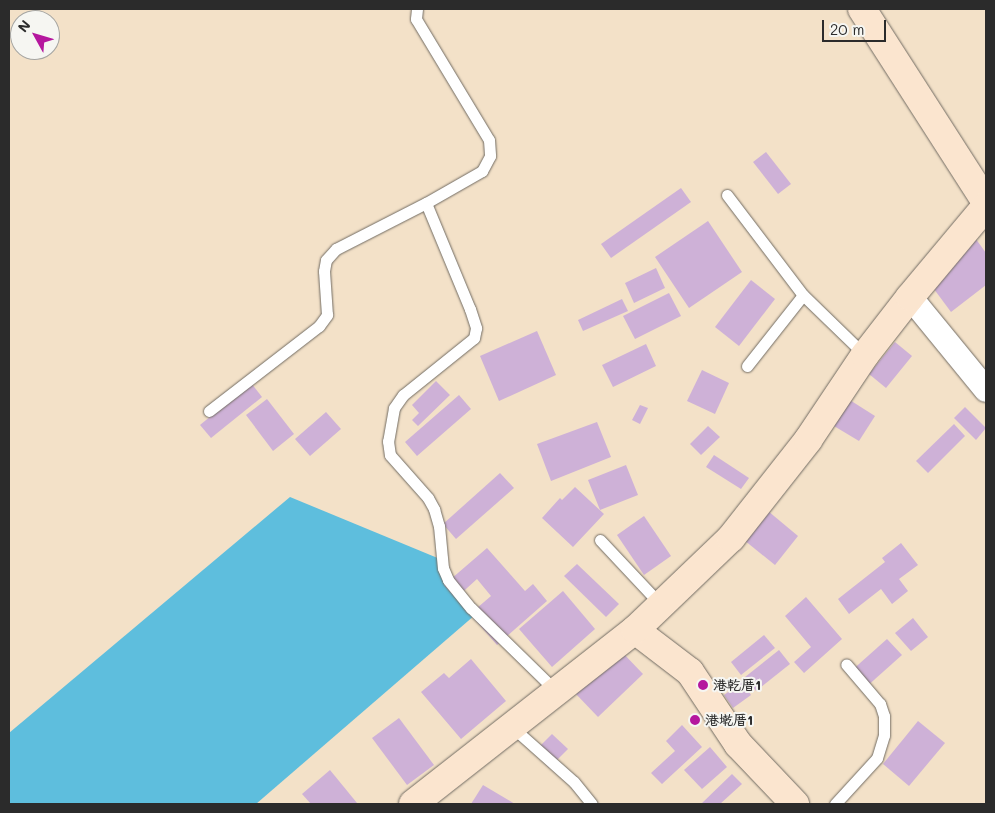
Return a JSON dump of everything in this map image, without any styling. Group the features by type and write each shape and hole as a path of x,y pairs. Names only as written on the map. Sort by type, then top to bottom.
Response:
{"street":[{"path":"862,9 986,202"},
{"path":"413,804 556,690 635,630 732,538 808,440 865,355 910,297 986,206"},
{"path":"910,297 986,390"},
{"path":"635,630 690,672 738,744 795,804"}],"lane":[{"path":"209,411 320,326 327,315 324,271 326,260 336,249 426,204 482,171 490,156 489,140 416,19 417,9"},
{"path":"727,195 803,295 865,355"},
{"path":"426,204 470,308 476,328 474,338 403,395 390,425 388,441 390,455 428,498 434,510 439,526 443,568 448,580 471,608 556,690"},
{"path":"747,366 803,295"},
{"path":"600,540 661,605"},
{"path":"835,804 877,758 884,734 884,716 880,704 846,664"},
{"path":"511,726 574,782 592,804"}],"water":[{"path":"290,497 440,559 475,615 256,804 9,804 9,733"}],"building":[{"path":"766,152 791,184 778,194 753,162"},
{"path":"681,188 691,202 611,258 601,244"},
{"path":"708,221 742,272 689,308 655,257"},
{"path":"973,235 986,253 986,285 951,312 928,281"},
{"path":"656,268 665,288 634,303 625,283"},
{"path":"751,280 775,299 739,346 715,327"},
{"path":"669,293 681,316 635,339 623,316"},
{"path":"622,299 628,311 583,331 578,320"},
{"path":"537,331 556,375 499,401 480,356"},
{"path":"895,342 912,356 886,388 869,374"},
{"path":"646,344 656,366 613,387 602,365"},
{"path":"702,370 729,383 715,414 687,401"},
{"path":"436,381 450,395 418,426 412,420 419,413 412,405"},
{"path":"251,383 262,397 211,438 200,425"},
{"path":"459,395 471,409 417,456 405,442"},
{"path":"845,397 875,416 859,441 829,423"},
{"path":"267,399 294,434 273,451 246,415"},
{"path":"640,405 648,408 640,424 632,420"},
{"path":"965,407 986,428 976,440 954,418"},
{"path":"326,412 341,429 310,456 295,439"},
{"path":"597,422 611,457 551,481 537,444"},
{"path":"954,424 965,436 928,473 916,461"},
{"path":"708,426 720,437 701,455 690,444"},
{"path":"714,455 749,478 741,489 706,467"},
{"path":"626,465 638,495 600,510 588,480"},
{"path":"500,473 514,488 456,539 443,524"},
{"path":"575,487 604,514 573,547 542,518 560,498 562,500"},
{"path":"768,511 798,536 775,565 744,540"},
{"path":"644,516 671,556 644,575 617,535"},
{"path":"901,543 918,565 899,579 908,591 892,604 881,589 849,614 838,599 885,562 882,558"},
{"path":"487,548 525,591 533,584 547,601 497,645 470,614 491,596 477,579 456,598 444,585"},
{"path":"577,564 619,604 606,617 564,576"},
{"path":"563,591 595,629 552,667 519,629"},
{"path":"806,597 842,639 804,673 794,662 811,647 785,616"},
{"path":"913,618 928,637 911,651 895,633"},
{"path":"764,635 775,648 741,675 731,662"},
{"path":"887,639 902,655 865,688 850,672"},
{"path":"620,650 643,674 598,717 575,693"},
{"path":"779,650 790,664 756,691 745,677"},
{"path":"471,659 506,701 461,739 421,692 444,673 449,678"},
{"path":"742,682 751,695 733,708 724,695"},
{"path":"399,718 434,765 407,785 372,738"},
{"path":"918,721 945,743 909,786 883,764"},
{"path":"682,725 702,747 662,784 651,773 675,751 666,741"},
{"path":"552,734 568,749 549,768 534,752"},
{"path":"710,747 727,767 702,789 684,770"},
{"path":"330,770 356,804 311,804 302,794"},
{"path":"732,774 742,784 720,804 701,804"},
{"path":"483,785 515,804 471,804"}],"place":[{"name":"港乾厝1","path":"703,685"},
{"name":"港墘厝1","path":"695,720"}]}
